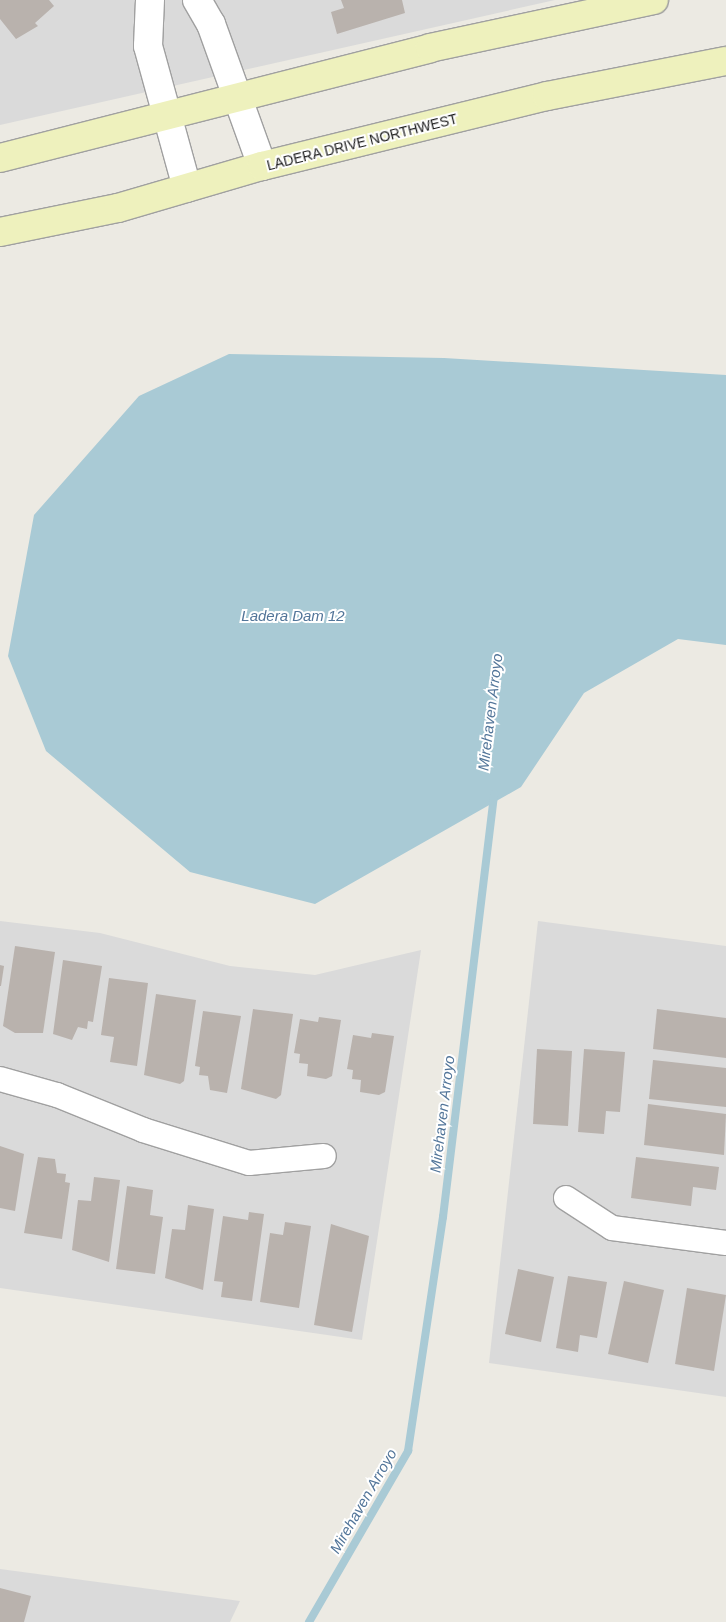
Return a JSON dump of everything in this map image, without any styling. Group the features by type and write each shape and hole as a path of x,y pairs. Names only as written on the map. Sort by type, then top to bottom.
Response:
{"main road":[{"path":"0,158 168,118 430,48 654,0"},
{"name":"LADERA DRIVE NORTHWEST","path":"0,232 187,188 262,166 547,96 726,61"}],"street":[{"path":"150,0 148,46 187,188"},
{"path":"197,0 238,99 262,166"},
{"path":"0,1079 57,1095 143,1130 249,1163 324,1156"},
{"path":"566,1198 612,1228 726,1243"}],"shaded area":[{"path":"0,0 555,0 0,125"},
{"path":"0,921 100,933 230,966 315,975 421,950 362,1340 0,1288"},
{"path":"538,921 726,946 726,1397 489,1363"},
{"path":"0,1569 240,1601 230,1622 0,1622"}],"water":[{"name":"Ladera Dam 12","path":"229,354 444,358 726,375 726,645 678,639 584,693 521,787 315,904 190,872 46,751 8,656 34,515 139,396"}],"building":[{"path":"0,0 49,0 54,6 35,23 38,26 16,39 0,19"},
{"path":"341,0 402,0 405,13 337,34 331,12 344,8"},
{"path":"15,946 55,952 43,1033 15,1033 3,1026"},
{"path":"63,960 102,966 93,1022 88,1021 87,1029 78,1027 72,1040 53,1034"},
{"path":"0,965 4,966 1,986 0,986"},
{"path":"109,978 148,983 137,1066 110,1062 114,1037 101,1035"},
{"path":"156,994 196,1000 184,1081 180,1084 144,1075"},
{"path":"253,1009 293,1014 281,1095 276,1099 241,1089"},
{"path":"657,1009 726,1018 726,1058 653,1049"},
{"path":"203,1011 241,1016 227,1093 210,1090 208,1076 199,1075 200,1067 195,1066"},
{"path":"319,1017 341,1020 332,1076 326,1079 307,1076 308,1064 299,1063 300,1054 294,1053 300,1019 318,1022"},
{"path":"372,1033 394,1036 385,1092 379,1095 360,1092 361,1080 352,1079 353,1070 347,1069 353,1035 371,1038"},
{"path":"537,1049 572,1051 568,1126 533,1124"},
{"path":"584,1049 625,1052 620,1112 606,1111 604,1134 578,1132"},
{"path":"653,1060 726,1068 726,1107 649,1099"},
{"path":"648,1104 726,1114 724,1155 644,1145"},
{"path":"0,1146 24,1154 15,1211 0,1208"},
{"path":"38,1157 55,1159 57,1173 66,1174 65,1182 70,1183 62,1239 24,1233"},
{"path":"636,1157 719,1167 716,1190 693,1187 691,1206 631,1198"},
{"path":"94,1177 120,1180 109,1262 72,1250 78,1200 91,1201"},
{"path":"127,1186 153,1190 150,1215 163,1217 155,1274 116,1269"},
{"path":"188,1205 214,1209 203,1290 165,1278 172,1229 185,1230"},
{"path":"249,1212 264,1214 252,1301 221,1297 223,1282 214,1281 223,1216 248,1220"},
{"path":"285,1222 311,1226 299,1308 260,1302 270,1233 283,1235"},
{"path":"331,1224 369,1236 352,1332 314,1325"},
{"path":"518,1269 554,1277 541,1342 505,1334"},
{"path":"568,1276 607,1282 597,1338 580,1335 578,1352 556,1348"},
{"path":"624,1281 664,1290 648,1363 608,1354"},
{"path":"687,1288 726,1295 714,1371 675,1364"},
{"path":"0,1588 31,1596 24,1622 0,1622"}],"waterway":[{"name":"Mirehaven Arroyo","path":"309,1622 408,1451 443,1217 494,794"}]}
